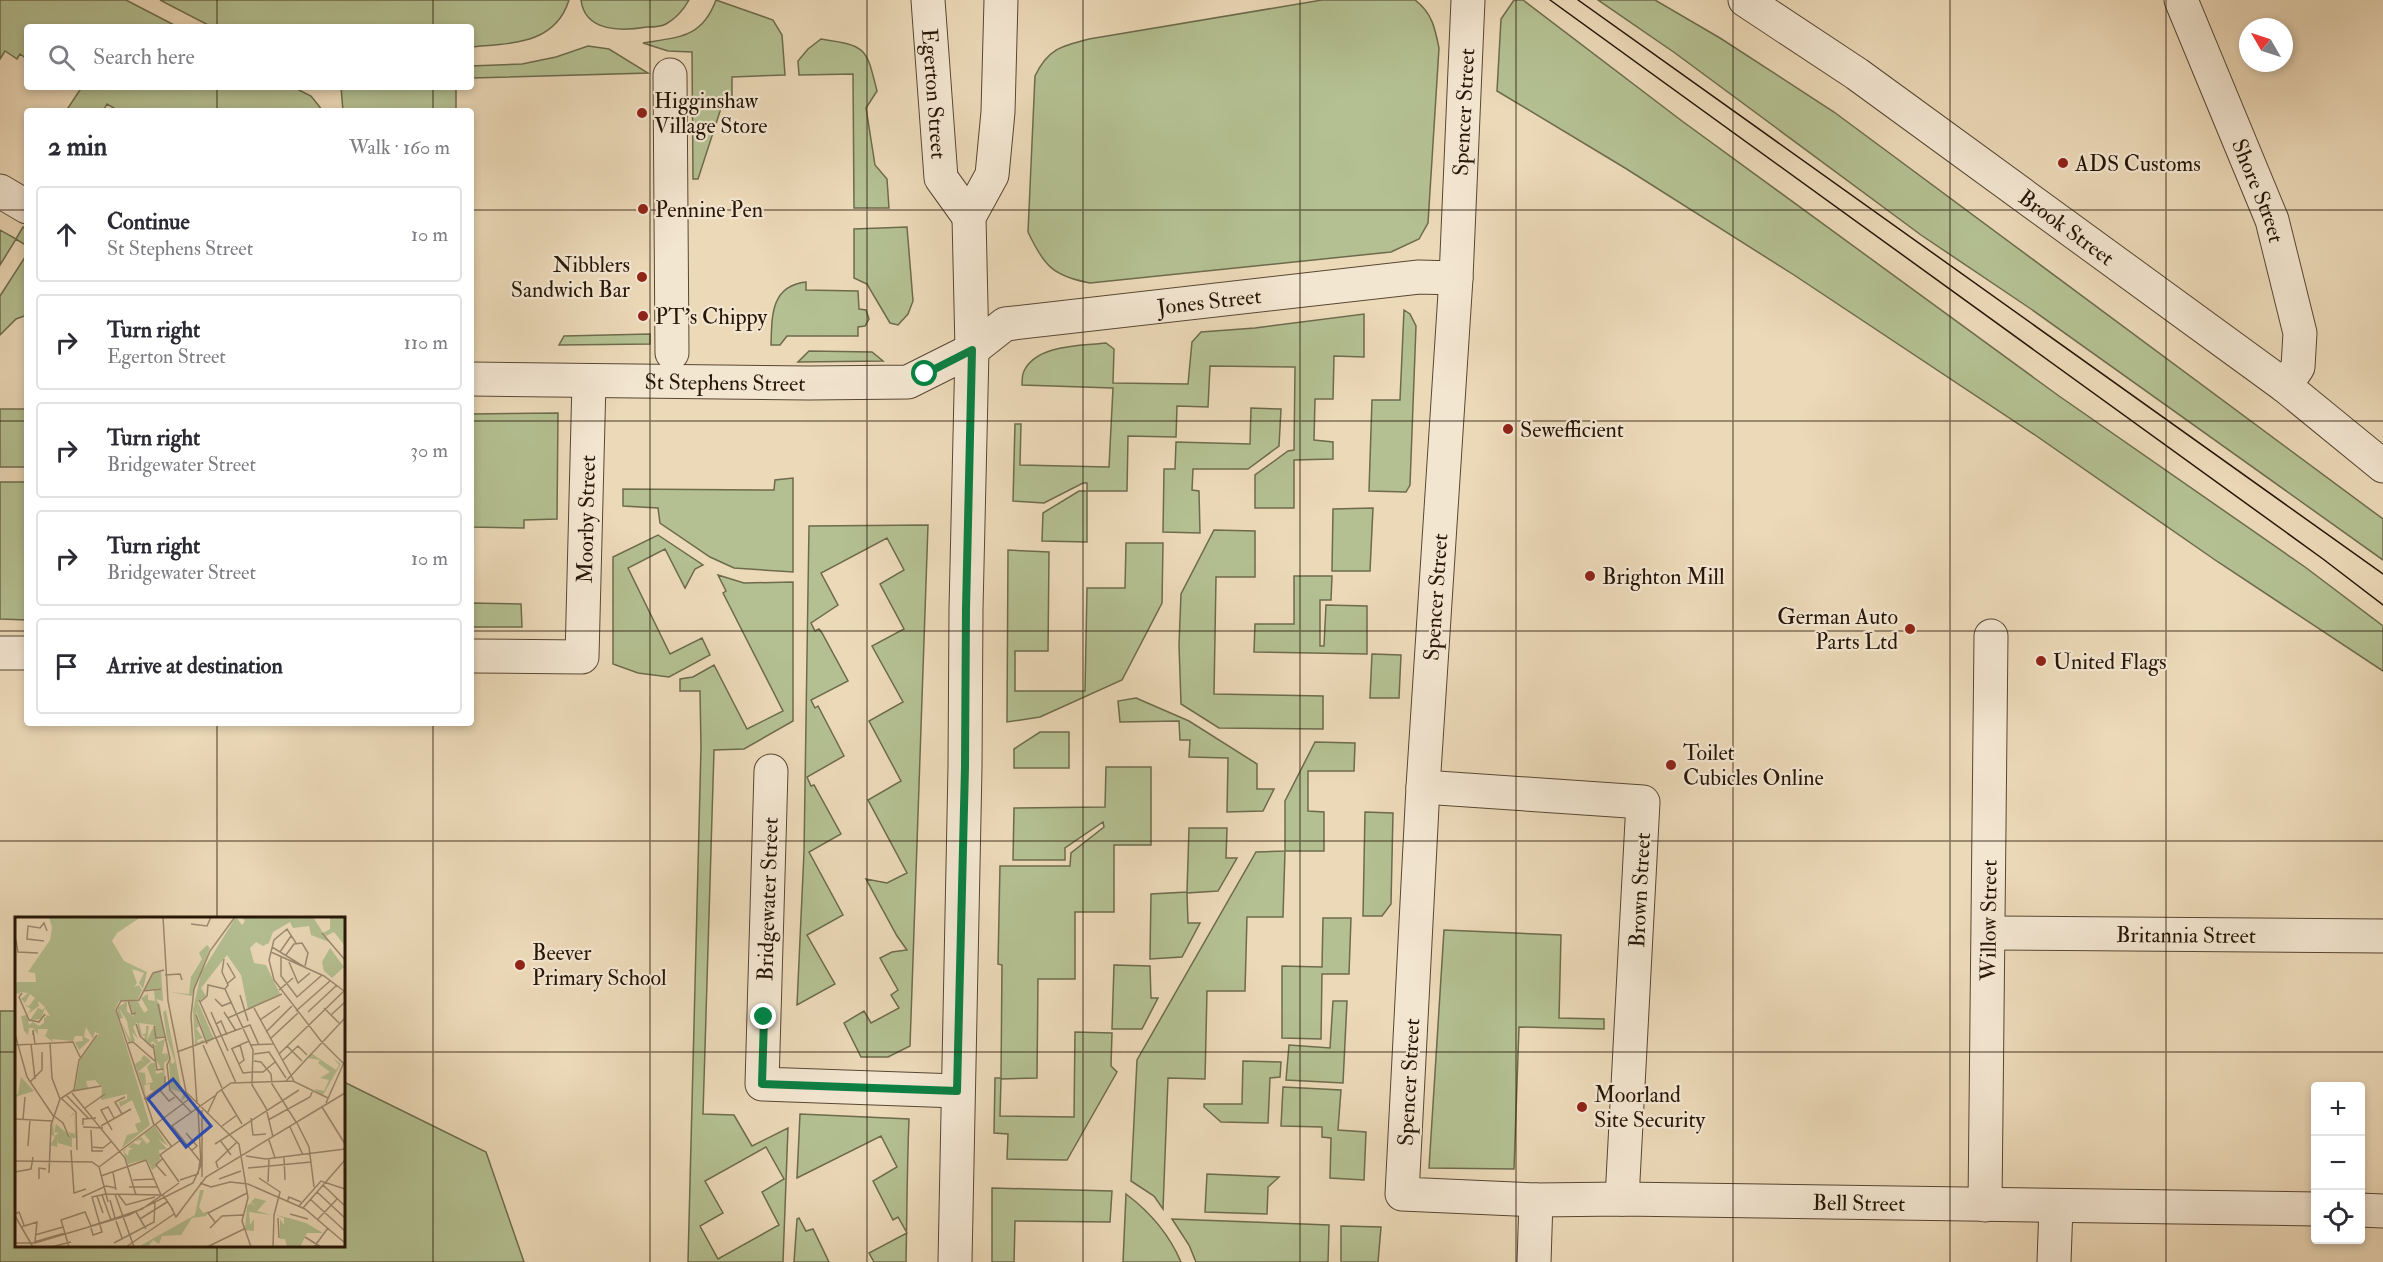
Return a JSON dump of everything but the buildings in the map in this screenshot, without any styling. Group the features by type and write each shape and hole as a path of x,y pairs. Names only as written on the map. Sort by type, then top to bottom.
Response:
{"street":[{"name":"Egerton Street","path":"928,0 941,178 969,217"},
{"path":"954,1262 972,350 969,217 992,175 998,112 1001,0"},
{"name":"Spencer Street","path":"1402,1194 1423,787 1456,278 1468,0"},
{"name":"Brook Street","path":"1745,0 1857,74 2285,386 2383,466"},
{"name":"Shore Street","path":"2181,0 2272,220 2300,333 2298,368 2285,386"},
{"path":"670,75 672,353"},
{"path":"0,191 24,205"},
{"name":"Jones Street","path":"972,350 1005,324 1419,277 1456,278"},
{"name":"St Stephens Street","path":"474,379 909,382 972,350"},
{"name":"Moorby Street","path":"474,656 582,657 589,381"},
{"name":"Willow Street","path":"1985,1205 1990,933 1991,636"},
{"path":"0,653 24,653"},
{"name":"Bridgewater Street","path":"771,771 762,1084 957,1091"},
{"name":"Brown Street","path":"1423,787 1643,802 1622,1200"},
{"name":"Britannia Street","path":"1990,933 2383,936"},
{"name":"Bell Street","path":"1402,1194 1536,1200 2311,1209"},
{"path":"1534,1262 1536,1200"},
{"path":"2054,1262 2056,1206"},
{"path":"2365,1210 2383,1211"}],"green space":[{"path":"0,0 126,0 172,24 24,24 24,57 20,54 17,59 5,51 0,59"},
{"path":"160,0 569,0 562,15 542,34 516,42 474,47 474,24 206,24"},
{"path":"581,0 689,0 679,14 664,25 617,29 597,24 590,19 584,11"},
{"path":"716,0 773,20 782,35 785,75 732,77 732,103 723,102 698,179 693,179 692,52 668,51 643,43 688,34 704,22"},
{"path":"1322,0 1415,0 1432,21 1439,48 1428,223 1419,239 1391,252 1090,283 1067,277 1051,268 1039,253 1028,232 1035,76 1050,54 1063,47 1089,39"},
{"path":"1514,0 1523,0 1682,121 2059,396 2305,567 2383,626 2383,671 1794,275 1625,168 1497,91 1501,19"},
{"path":"1598,0 1655,0 1720,38 1834,112 2383,519 2383,560 2031,309 1921,235 1675,53"},
{"path":"821,39 856,47 867,57 877,91 866,108 875,165 887,179 889,208 854,208 853,74 799,75 798,61"},
{"path":"588,46 609,49 648,73 474,78 474,66 522,64 556,57"},
{"path":"80,90 299,90 311,96 321,108 114,108 107,104 105,108 68,108"},
{"path":"341,90 456,90 456,108 343,108"},
{"path":"23,227 24,228 24,244 16,239"},
{"path":"907,227 913,301 908,314 898,325 890,323 867,284 854,278 854,229"},
{"path":"0,230 16,239 0,265"},
{"path":"24,259 24,316 16,319 0,335 0,296"},
{"path":"806,282 806,290 858,291 859,309 866,310 869,319 865,326 858,327 858,336 787,336 780,345 771,345 773,314 779,296 794,285"},
{"path":"1404,310 1410,314 1416,326 1410,485 1406,492 1369,491 1372,400 1400,400"},
{"path":"1364,314 1364,357 1334,356 1333,399 1315,399 1314,440 1333,442 1333,459 1294,460 1294,508 1255,508 1255,475 1288,451 1294,450 1295,367 1210,366 1208,407 1177,406 1176,437 1128,436 1127,491 1087,491 1087,483 1083,483 1044,503 1013,501 1015,424 1021,424 1020,465 1109,467 1113,388 1022,385 1024,371 1030,362 1039,356 1060,348 1106,343 1114,349 1113,383 1188,384 1192,342 1201,332 1255,328"},
{"path":"650,334 650,344 559,345 564,336"},
{"path":"809,351 872,352 883,361 798,362"},
{"path":"1251,408 1281,409 1279,446 1248,469 1193,469 1192,490 1199,491 1200,533 1163,532 1164,469 1175,469 1176,442 1250,444"},
{"path":"0,409 24,409 24,467 0,467"},
{"path":"558,413 557,519 524,520 524,528 474,527 474,414"},
{"path":"793,478 793,572 734,568 710,557 660,523 658,508 623,506 623,489 774,490 775,480"},
{"path":"0,482 24,482 24,620 0,619"},
{"path":"1079,491 1087,491 1087,542 1042,541 1043,513"},
{"path":"1373,508 1370,571 1332,571 1333,509"},
{"path":"928,525 910,1046 888,1057 861,1057 844,1023 864,1011 871,1023 899,1008 891,995 898,990 880,958 892,952 907,950 866,879 887,883 907,873 868,800 901,781 869,721 903,702 872,646 904,629 880,584 904,570 887,538 821,573 838,605 811,623 815,631 819,629 822,633 848,681 811,700 815,708 818,706 844,756 807,777 811,786 814,785 841,834 809,852 843,915 807,935 835,984 797,1005 804,852 809,526"},
{"path":"1214,530 1255,531 1255,577 1216,577 1214,694 1323,696 1323,729 1219,728 1181,704 1179,645 1181,594"},
{"path":"658,535 703,565 695,569 685,588 665,549 628,568 670,654 702,638 710,655 669,677 638,673 613,664 613,557"},
{"path":"1126,543 1163,543 1162,603 1122,680 1040,717 1007,722 1008,550 1049,552 1048,651 1015,651 1015,691 1085,691 1087,588 1125,588"},
{"path":"718,575 744,583 793,582 793,721 744,749 714,750 703,1114 734,1115 752,1146 788,1128 783,1262 688,1262 701,748 700,691 680,691 680,679 693,677 714,665 747,729 783,711 723,593 726,591","holes":["766,1147 784,1179 762,1192 779,1225 718,1259 700,1226 723,1213 705,1181"]},
{"path":"1294,576 1332,576 1331,600 1320,600 1320,646 1324,646 1326,605 1367,606 1367,654 1254,652 1255,624 1294,624"},
{"path":"474,603 521,604 522,627 474,627"},
{"path":"1372,654 1401,655 1399,698 1370,698"},
{"path":"1136,698 1189,721 1257,764 1257,789 1274,789 1263,811 1227,812 1228,758 1189,757 1190,740 1180,740 1179,721 1120,722 1118,701"},
{"path":"1040,732 1069,732 1069,768 1014,768 1014,749"},
{"path":"1315,742 1355,743 1354,771 1308,771 1308,811 1324,812 1324,851 1285,851 1285,801"},
{"path":"1106,767 1151,767 1151,845 1114,845 1114,912 1075,912 1075,979 1038,979 1037,1078 1001,1079 1000,1116 1074,1117 1075,1032 1112,1033 1111,1066 1117,1072 1067,1160 1007,1159 1008,1134 994,1133 995,1078 1001,1078 1002,965 998,964 1000,866 1070,866 1071,853 1104,827 1103,822 1065,848 1065,860 1013,860 1014,808 1105,807"},
{"path":"1365,812 1393,813 1391,904 1382,916 1363,916"},
{"path":"1189,828 1227,828 1226,858 1237,858 1218,891 1187,893 1188,923 1200,923 1182,957 1150,959 1151,894 1187,892"},
{"path":"1285,851 1283,917 1247,917 1245,991 1207,991 1205,1079 1168,1078 1163,1209 1154,1196 1131,1181 1137,1060 1256,852"},
{"path":"1323,918 1351,918 1349,974 1322,974 1321,1039 1282,1038 1282,966 1322,967"},
{"path":"1444,930 1561,935 1559,1018 1604,1019 1604,1029 1519,1027 1514,1169 1429,1168"},
{"path":"1114,965 1150,966 1151,998 1158,998 1142,1029 1112,1029"},
{"path":"1333,1001 1347,1001 1343,1083 1286,1080 1289,1045 1330,1048"},
{"path":"0,1011 15,1011 15,1247 345,1247 345,1082 486,1152 524,1262 0,1262"},
{"path":"1243,1061 1281,1062 1280,1077 1270,1078 1268,1123 1221,1122 1204,1107 1204,1104 1242,1104"},
{"path":"1283,1087 1341,1090 1338,1130 1366,1132 1364,1180 1330,1178 1331,1138 1322,1137 1322,1127 1281,1126"},
{"path":"800,1114 909,1119 907,1232 898,1217 893,1220 873,1181 897,1167 881,1136 797,1178"},
{"path":"1207,1174 1279,1177 1268,1187 1267,1214 1205,1212"},
{"path":"992,1188 1112,1191 1110,1222 1015,1221 1014,1262 992,1262"},
{"path":"1126,1194 1158,1224 1171,1242 1181,1262 1123,1262"},
{"path":"799,1218 806,1231 813,1229 829,1262 794,1262 797,1219"},
{"path":"1172,1219 1329,1225 1328,1262 1196,1262 1189,1245"},
{"path":"1341,1226 1381,1227 1378,1262 1341,1262"},
{"path":"906,1233 906,1262 874,1262 869,1253"}],"tram line":[{"path":"1550,0 2323,559 2383,605"},
{"path":"1578,0 2383,574"}],"place":[{"name":"Higginshaw Village Store","path":"642,113"},
{"name":"ADS Customs","path":"2063,163"},
{"name":"Pennine Pen","path":"643,209"},
{"name":"Nibblers Sandwich Bar","path":"642,277"},
{"name":"PT's Chippy","path":"643,316"},
{"name":"Sewefficient","path":"1508,429"},
{"name":"Brighton Mill","path":"1590,576"},
{"name":"German Auto Parts Ltd","path":"1910,629"},
{"name":"United Flags","path":"2041,661"},
{"name":"Toilet Cubicles Online","path":"1671,765"},
{"name":"Beever Primary School","path":"520,965"},
{"name":"Moorland Site Security","path":"1582,1107"}],"route":[{"path":"764,1017 762,1084 957,1091 972,350 925,374"}]}
